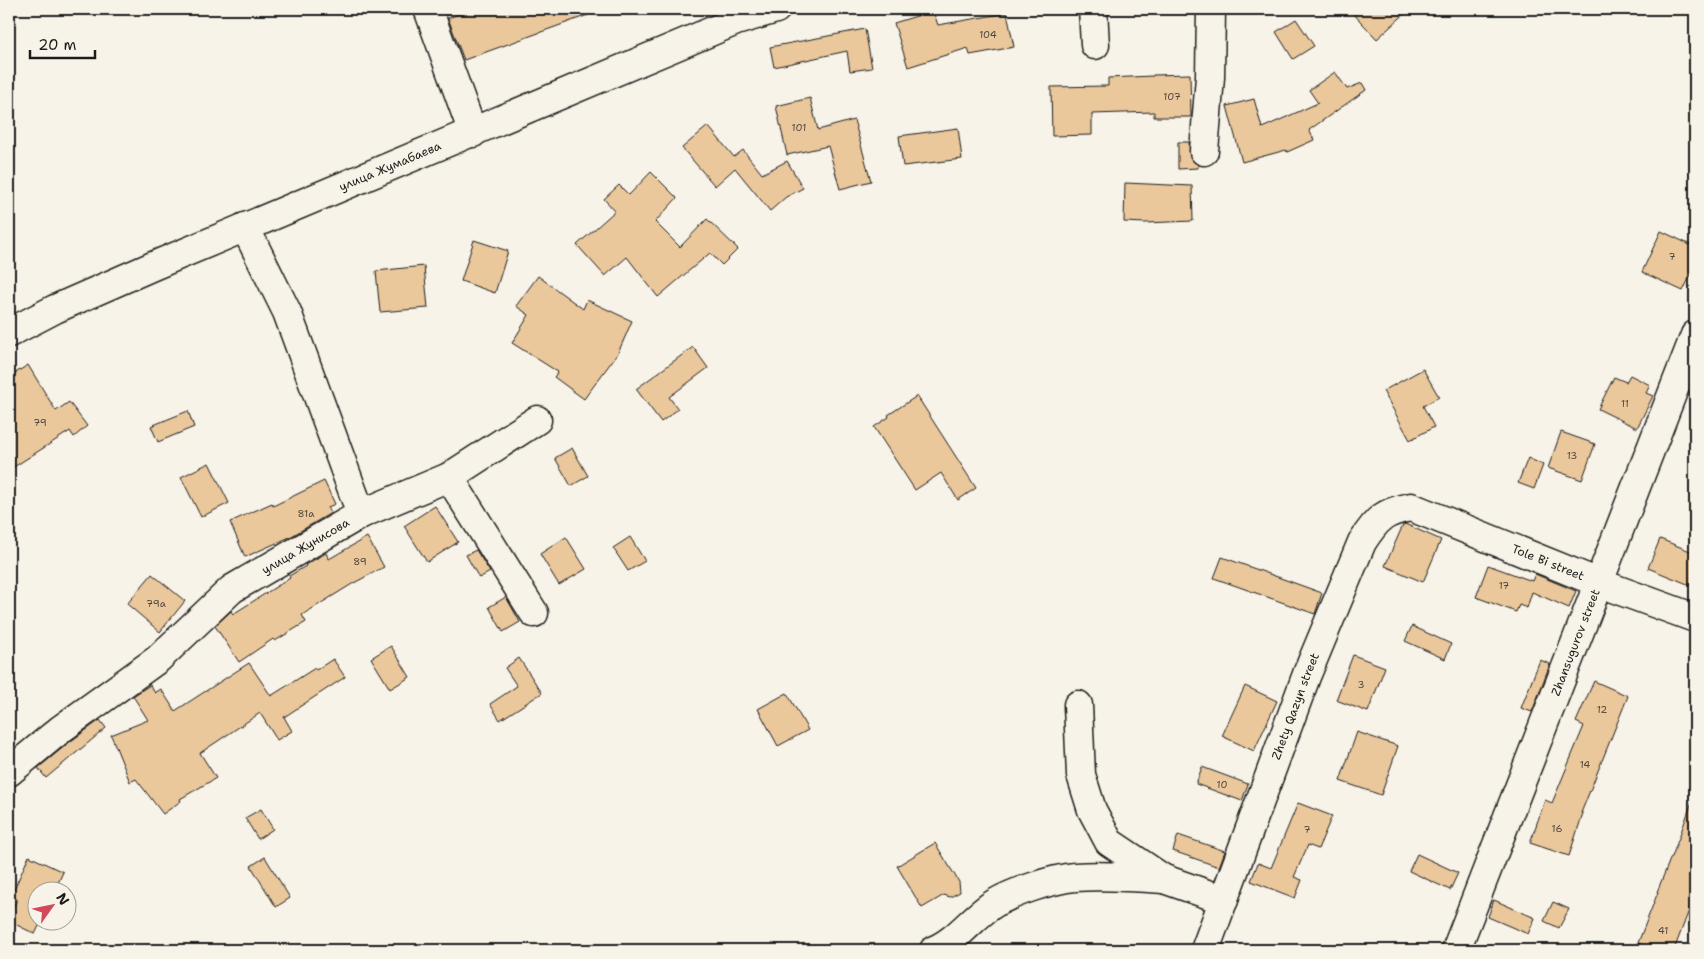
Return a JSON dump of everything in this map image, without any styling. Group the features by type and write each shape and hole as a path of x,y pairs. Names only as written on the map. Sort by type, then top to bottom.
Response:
{"street":[{"path":"428,9 473,133"},
{"name":"улица Жумабаева","path":"9,333 55,309 245,227 473,133 736,21 776,9"},
{"path":"1092,9 1095,45"},
{"path":"1204,150 1210,77 1211,9"},
{"name":"улица Жунисова","path":"9,772 61,728 158,659 232,589 361,514 287,312 245,227"},
{"name":"Zhansugurov street","path":"1456,950 1695,336"},
{"path":"361,514 449,477 537,420"},
{"path":"449,477 534,613"},
{"name":"Zhety Qazyn street","path":"1205,950 1307,674 1362,542 1375,522 1393,510 1411,507 1430,514"},
{"name":"Tole Bi street","path":"1430,514 1599,583 1695,618"},
{"path":"1078,705 1081,775 1092,810 1109,842 1164,879 1224,900"},
{"path":"934,950 945,946 994,903 1030,888 1073,877 1164,879"}],"building":[{"path":"473,9 599,9 599,11 464,60 448,18"},
{"path":"1349,9 1410,9 1377,39"},
{"path":"933,11 938,25 1007,13 1014,47 970,55 968,48 908,67 894,23"},
{"path":"1296,19 1314,46 1293,59 1276,32"},
{"path":"865,29 872,68 850,71 847,51 774,67 770,47"},
{"path":"1335,72 1347,89 1362,83 1366,90 1309,130 1314,140 1287,152 1286,150 1242,162 1227,106 1254,99 1262,128 1318,103 1309,90"},
{"path":"1190,74 1191,117 1154,117 1154,112 1092,114 1092,135 1052,136 1051,87 1108,86 1108,78"},
{"path":"810,98 818,130 854,120 871,181 840,189 828,146 787,155 776,106"},
{"path":"708,126 734,157 743,150 762,174 787,161 803,188 786,197 770,211 735,168 715,186 682,148"},
{"path":"958,128 962,159 903,166 899,136"},
{"path":"1178,142 1189,142 1190,157 1198,165 1198,168 1178,169"},
{"path":"651,172 677,198 655,222 680,247 707,219 738,249 722,265 710,253 658,297 627,257 605,276 577,245 615,211 604,199 619,185 629,195"},
{"path":"1125,183 1192,186 1193,221 1124,222"},
{"path":"1661,231 1695,247 1695,266 1683,291 1642,272"},
{"path":"474,240 508,251 495,293 461,281"},
{"path":"424,266 428,308 380,312 376,271"},
{"path":"538,276 583,309 587,300 632,321 618,353 584,399 554,377 558,372 512,343 529,315 516,306"},
{"path":"693,347 708,368 669,397 678,409 661,422 636,389"},
{"path":"28,365 56,411 69,402 87,426 74,437 70,431 9,470 9,377"},
{"path":"1423,369 1439,397 1423,406 1434,427 1410,440 1383,391"},
{"path":"1630,375 1650,385 1646,393 1653,396 1637,428 1598,409 1614,377 1626,382"},
{"path":"917,396 976,488 958,500 941,473 915,490 874,427 889,417 888,415"},
{"path":"188,411 194,427 158,442 151,426"},
{"path":"1561,432 1595,444 1582,480 1548,468"},
{"path":"572,448 588,476 571,486 555,458"},
{"path":"1528,458 1543,465 1534,489 1518,483"},
{"path":"209,463 229,503 201,517 181,477"},
{"path":"324,481 335,504 328,507 331,513 290,537 245,557 230,522 272,503 273,506"},
{"path":"435,506 458,542 427,562 404,526"},
{"path":"1405,524 1441,540 1423,582 1385,566"},
{"path":"367,537 384,567 302,615 306,622 275,641 273,639 239,662 215,626 231,611 233,614 290,578 289,576 305,565 326,553 329,559"},
{"path":"566,537 586,569 559,585 540,554"},
{"path":"630,537 645,561 628,571 613,548"},
{"path":"1660,539 1695,553 1695,587 1648,568"},
{"path":"476,550 490,572 479,578 466,555"},
{"path":"1222,557 1322,593 1315,614 1214,578"},
{"path":"1488,565 1532,581 1535,574 1576,591 1569,608 1532,592 1527,608 1519,605 1516,612 1476,597"},
{"path":"152,574 185,601 160,632 127,604"},
{"path":"506,597 520,622 503,632 489,607"},
{"path":"1412,626 1451,644 1445,659 1405,641"},
{"path":"391,646 410,677 390,689 371,658"},
{"path":"1353,655 1385,667 1368,712 1336,700"},
{"path":"519,658 542,693 500,720 490,704 517,686 505,668"},
{"path":"333,659 345,677 284,717 292,731 277,740 260,713 200,753 216,778 180,799 181,801 163,814 136,779 130,782 111,735 148,720 133,696 150,685 155,693 161,689 175,711 249,663 271,696"},
{"path":"1540,660 1550,664 1532,712 1521,708"},
{"path":"1594,681 1628,696 1581,813 1583,813 1569,856 1530,843 1545,800 1552,803 1584,726 1576,722"},
{"path":"1245,686 1277,701 1254,751 1222,736"},
{"path":"787,693 808,730 778,746 758,709"},
{"path":"100,720 106,728 46,778 38,768"},
{"path":"1357,732 1398,746 1381,795 1340,781"},
{"path":"1202,767 1248,784 1242,801 1196,784"},
{"path":"1693,799 1695,799 1695,907 1691,905 1674,950 1656,950 1638,943"},
{"path":"1298,803 1332,816 1318,849 1308,845 1294,877 1302,880 1295,898 1251,881 1258,863 1271,868"},
{"path":"261,809 273,829 258,839 245,818"},
{"path":"1178,835 1225,851 1219,867 1173,851"},
{"path":"935,843 959,882 960,892 950,897 944,895 922,908 897,866"},
{"path":"1417,854 1458,873 1450,890 1409,871"},
{"path":"29,856 63,872 58,882 28,882 28,930 9,921 17,899 11,896"},
{"path":"265,857 290,898 276,907 251,866"},
{"path":"1494,900 1535,918 1528,934 1488,917"},
{"path":"1553,902 1569,909 1559,928 1544,921"}]}
